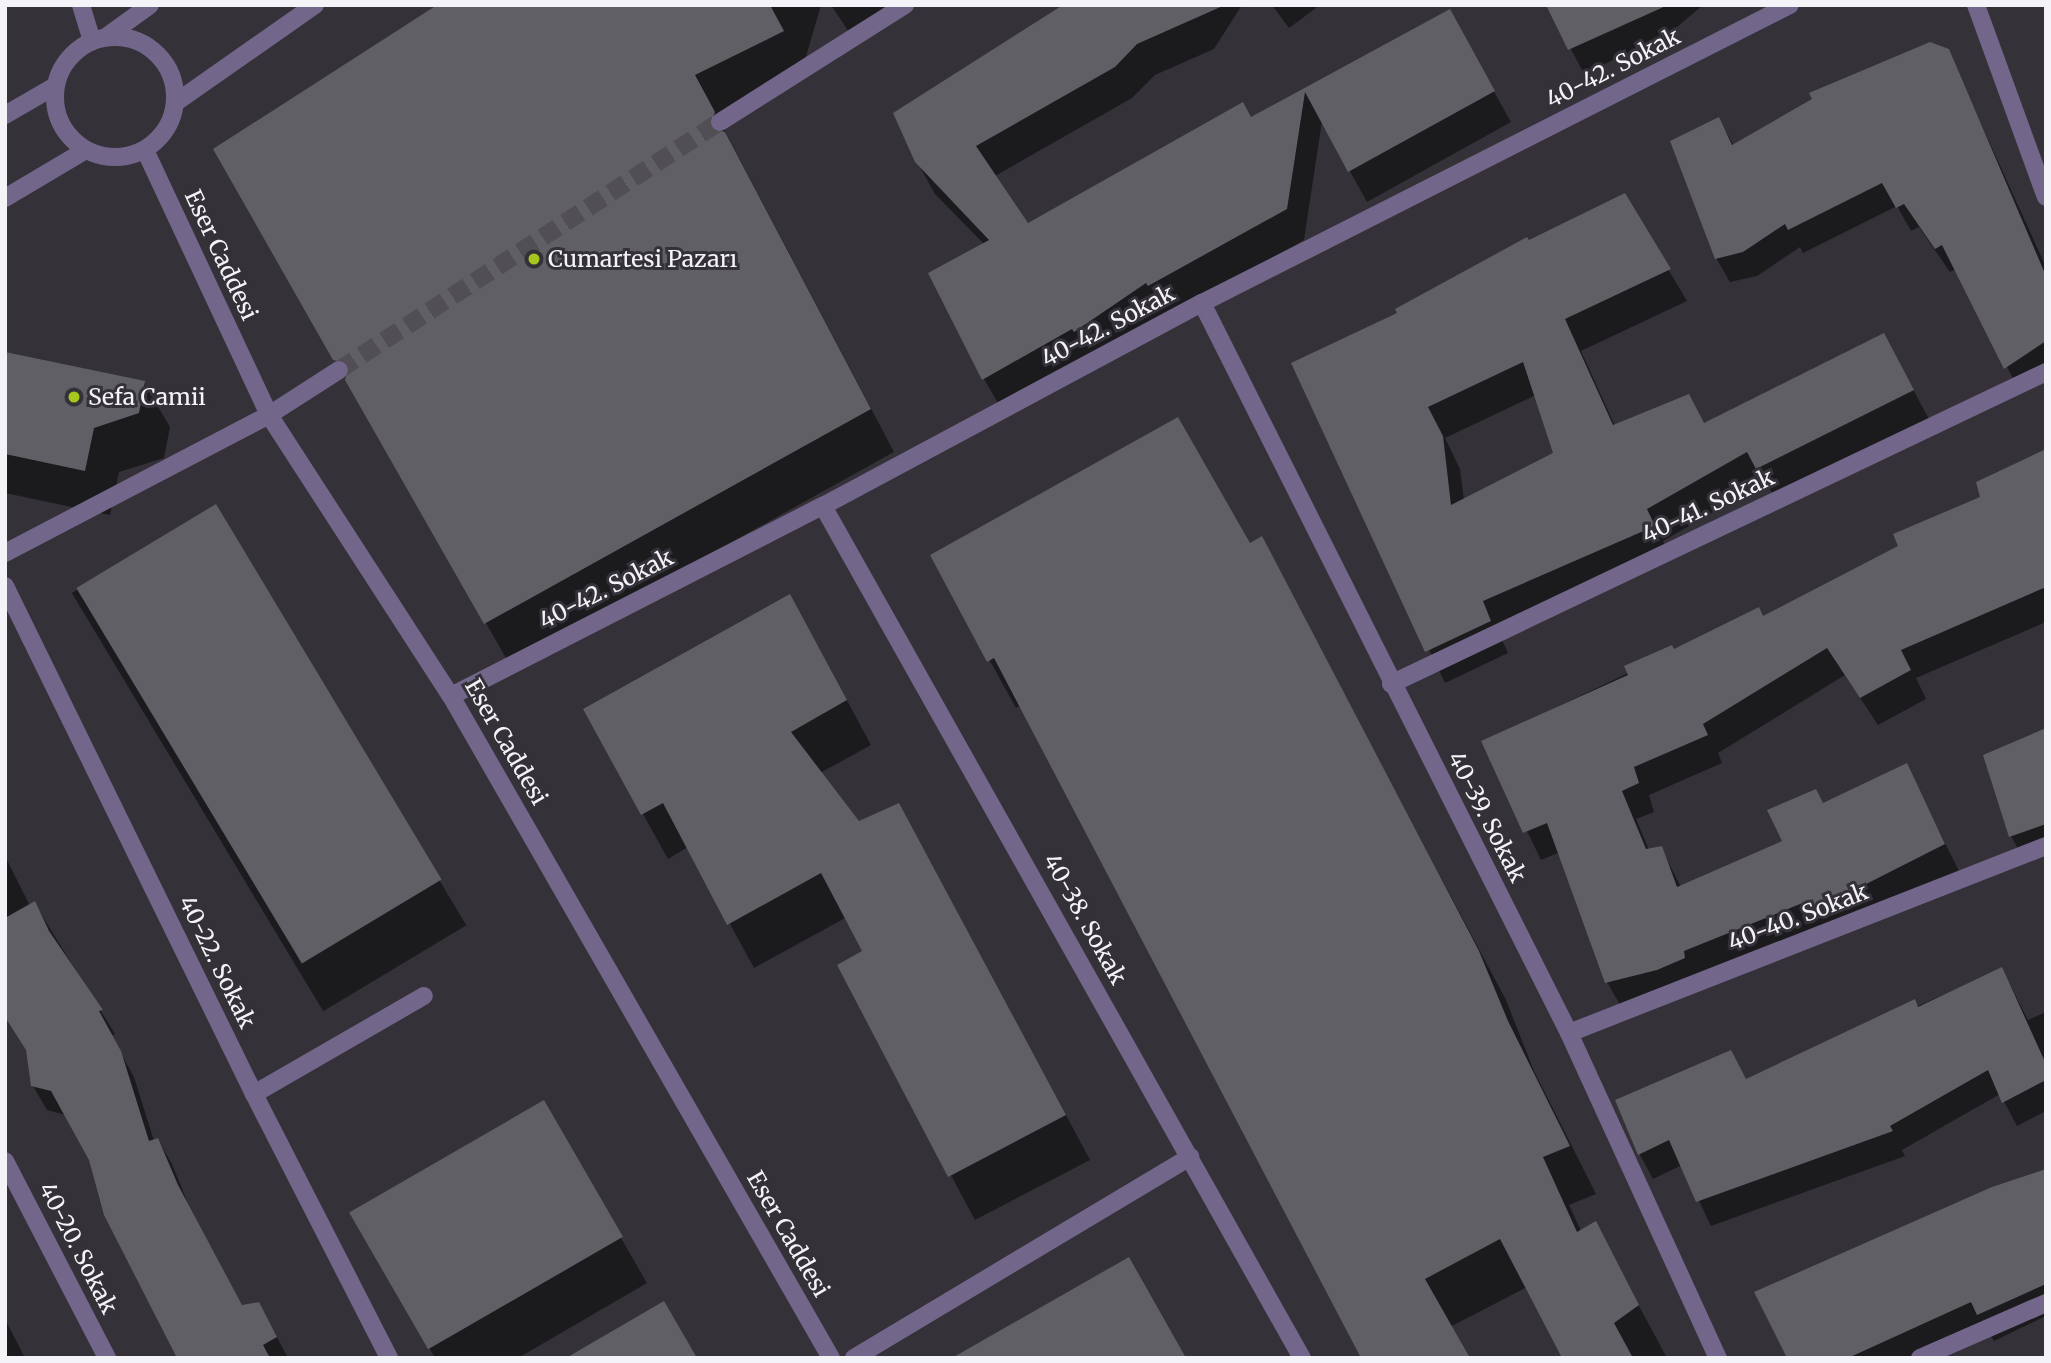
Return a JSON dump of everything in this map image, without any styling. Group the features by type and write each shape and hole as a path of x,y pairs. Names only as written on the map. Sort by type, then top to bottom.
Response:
{"street":[{"path":"81,5 99,39"},
{"path":"99,39 131,38 155,51 171,75 175,103 169,125 145,150 121,157 86,150 72,140 58,118 55,86 65,62 99,39 150,5"},
{"path":"175,103 315,5"},
{"path":"720,122 905,5"},
{"name":"40-42. Sokak","path":"451,696 823,506 1202,303 1790,5"},
{"path":"1976,5 2046,197"},
{"path":"5,115 55,86"},
{"path":"5,198 86,150"},
{"name":"Eser Caddesi","path":"145,150 269,415 451,696 831,1358"},
{"name":"40-39. Sokak","path":"1202,303 1391,684 1569,1033 1718,1358"},
{"path":"5,554 269,415 339,370"},
{"name":"40-41. Sokak","path":"1391,684 2046,372"},
{"name":"40-38. Sokak","path":"823,506 1302,1358"},
{"name":"40-22. Sokak","path":"5,586 254,1094 389,1358"},
{"name":"40-40. Sokak","path":"1569,1033 2046,846"},
{"path":"254,1094 424,996"},
{"path":"854,1358 1190,1157"},
{"name":"40-20. Sokak","path":"5,1161 107,1358"},
{"path":"1920,1358 2046,1303"}],"building":[{"name":"Cumartesi Pazarı","path":"437,5 770,5 784,31 695,75 715,112 710,127 725,132 871,409 484,624 345,380 349,364 333,360 213,149"},
{"path":"1063,5 1225,5 1137,44 1115,67 976,146 1028,223 1243,102 1251,117 1450,9 1495,91 1348,172 1305,92 1287,209 1148,286 1146,283 1074,332 1072,329 982,380 928,273 989,240 915,162 893,113"},
{"path":"1546,5 1668,5 1568,50"},
{"path":"1930,42 1949,49 2046,276 2046,341 2004,369 1942,245 1935,249 1904,204 1896,208 1882,183 1788,230 1785,224 1743,252 1715,259 1670,141 1719,117 1732,145 1812,99 1809,93"},
{"path":"1625,193 1671,269 1565,319 1613,425 1689,394 1704,423 1884,333 1914,390 1756,469 1747,452 1647,509 1655,526 1483,601 1491,621 1425,652 1291,363 1397,313 1395,309 1527,237 1529,240","holes":["1523,362 1553,453 1451,505 1443,436 1428,407"]},
{"name":"Sefa Camii","path":"5,352 145,381 139,413 94,428 85,471 5,454"},
{"path":"1178,417 1250,543 1262,536 1479,951 1508,1021 1570,1146 1543,1157 1577,1232 1596,1221 1639,1305 1614,1323 1633,1358 1562,1358 1500,1239 1425,1279 1470,1358 1361,1358 994,658 987,662 930,555"},
{"path":"2046,449 2046,587 1901,650 1911,670 1860,698 1827,648 1703,724 1708,735 1634,767 1639,783 1622,791 1646,849 1662,846 1677,887 1782,841 1767,810 1816,789 1823,803 1907,763 1945,844 1815,910 1810,900 1684,951 1685,958 1657,970 1605,983 1547,823 1523,833 1481,741 1628,675 1624,666 1672,645 1674,649 1759,607 1763,616 1898,546 1893,534 1980,497 1976,482"},
{"path":"216,504 442,879 302,963 76,588"},
{"path":"790,594 847,700 791,732 859,821 899,803 1066,1115 948,1177 837,965 862,951 821,873 727,925 663,803 641,815 583,709"},
{"path":"2046,728 2046,824 2009,837 1983,755"},
{"path":"35,901 49,931 103,1010 99,1011 121,1051 149,1141 158,1138 178,1185 242,1305 259,1302 277,1337 263,1345 270,1358 177,1358 104,1215 89,1160 51,1091 31,1086 26,1050 5,1017 5,918"},
{"path":"2002,967 2046,1064 2046,1080 2002,1103 1988,1070 1890,1126 1893,1131 1696,1202 1669,1140 1638,1155 1615,1100 1731,1050 1746,1079 1915,999 1918,1007"},
{"path":"544,1100 623,1237 428,1349 349,1212"},
{"path":"2046,1169 2046,1284 1977,1315 1971,1302 1848,1358 1787,1358 1754,1292 1992,1187"},
{"path":"1129,1257 1186,1358 952,1358"},
{"path":"664,1301 697,1358 566,1358"}],"tunnel":[{"path":"339,370 720,122"}],"place":[{"name":"Cumartesi Pazarı","path":"534,259"},
{"name":"Sefa Camii","path":"74,397"}]}
